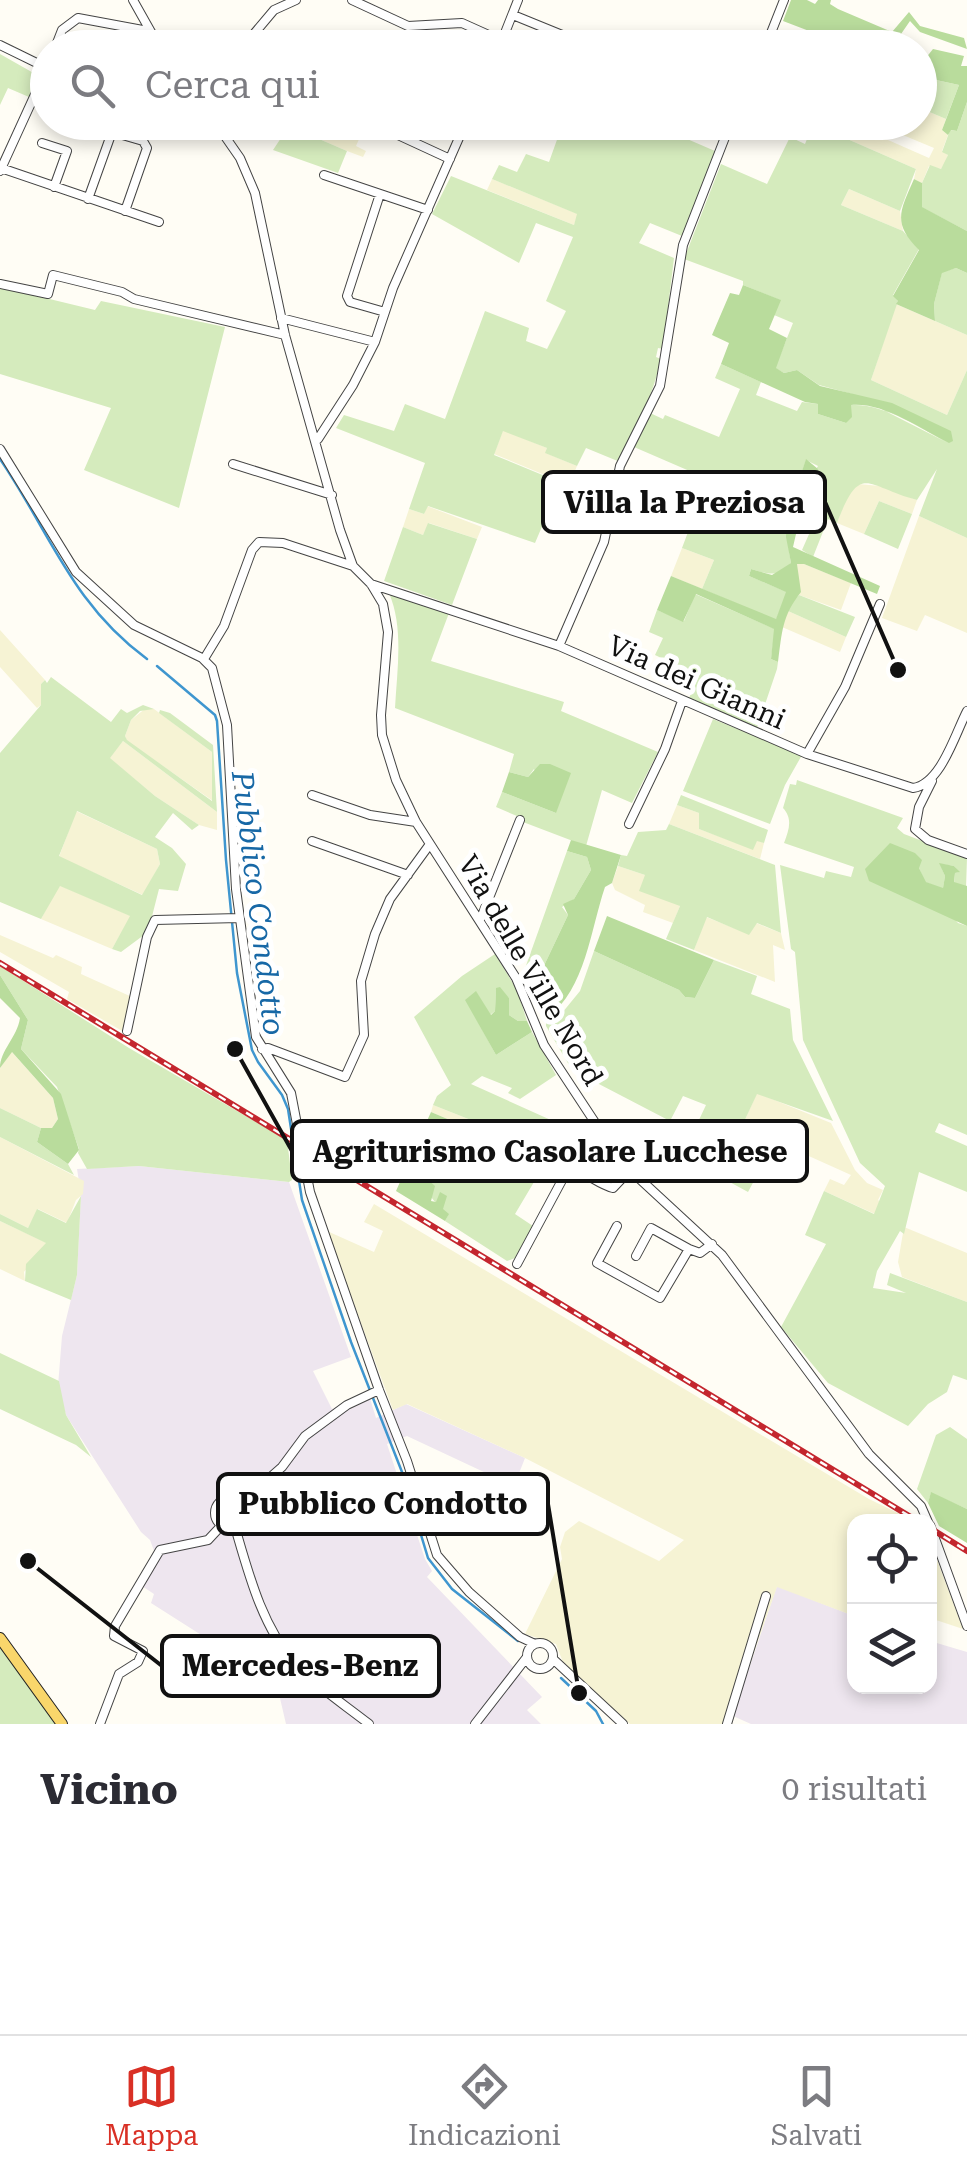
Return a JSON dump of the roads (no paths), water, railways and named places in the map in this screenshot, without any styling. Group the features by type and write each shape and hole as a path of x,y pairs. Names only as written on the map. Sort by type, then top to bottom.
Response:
{"main road":[{"path":"0,1638 62,1724"}],"street":[{"path":"133,0 148,30"},
{"path":"257,30 281,2 296,0"},
{"path":"352,0 408,26 462,23 475,30"},
{"path":"506,30 518,0"},
{"path":"772,30 784,0"},
{"path":"513,15 550,30"},
{"path":"62,30 78,18 148,30"},
{"path":"0,44 30,59"},
{"path":"30,105 1,170 158,222"},
{"path":"88,199 109,140"},
{"path":"125,211 147,148 140,140"},
{"name":"Via delle Ville Nord","path":"228,140 255,193 285,334 353,566 383,604 388,632 380,715 382,735 396,780 416,822 481,919 516,978 544,1045 596,1124 630,1170 712,1244 869,1454 925,1514"},
{"path":"409,140 450,159"},
{"path":"317,440 353,385 374,342 458,140"},
{"path":"559,646 604,542 620,466 660,386 683,246 724,140"},
{"path":"42,143 67,151 54,187"},
{"path":"324,175 428,210"},
{"path":"380,194 347,296 350,302 385,312"},
{"path":"0,284 48,294 52,275 122,292 134,299 285,334"},
{"path":"281,318 374,342"},
{"path":"0,449 76,572 134,625 204,659 218,682 227,725 236,918 256,1037 294,1104 310,1192 373,1392 407,1461 437,1554 469,1592 520,1637 548,1645 563,1671 623,1724"},
{"path":"233,464 332,495"},
{"path":"204,659 224,626 252,550 259,542 283,543 353,566"},
{"name":"Via dei Gianni","path":"371,584 559,646 806,754 913,788 920,788 934,776"},
{"path":"806,754 845,687 880,604"},
{"path":"629,824 682,700"},
{"path":"967,711 919,807 915,830 928,840 967,854"},
{"path":"312,795 370,815 416,822"},
{"path":"481,919 520,820"},
{"path":"312,841 408,875"},
{"path":"262,1048 344,1077 364,1035 361,981 371,947 390,899 430,844"},
{"path":"127,1031 155,920 236,918"},
{"path":"517,1264 568,1170 577,1169 597,1184 612,1188 630,1170"},
{"path":"618,1226 596,1263 660,1298 690,1249"},
{"path":"636,1256 650,1228 700,1253 712,1244"},
{"path":"241,1503 282,1466 304,1436 373,1392"},
{"path":"221,1526 214,1512 218,1503 227,1498 241,1503"},
{"path":"235,1527 244,1517 241,1503"},
{"path":"221,1526 235,1527"},
{"path":"100,1724 119,1674 138,1662 142,1651 114,1636 115,1626 160,1550 208,1540 221,1526"},
{"path":"235,1527 266,1618 288,1654 298,1667 368,1724"},
{"name":"Via delle Ville Nord","path":"937,1545 967,1626"},
{"path":"727,1724 766,1596"},
{"path":"520,1637 533,1668"},
{"path":"475,1724 535,1644"},
{"path":"546,1669 553,1659"},
{"path":"516,1672 533,1668 563,1671"}],"waterway":[{"name":"Pubblico Condotto","path":"0,459 80,590 121,637 147,659"},
{"name":"Pubblico Condotto","path":"157,666 215,715 217,721 237,973 252,1050 288,1109 302,1200 351,1342 402,1472 428,1558 452,1589 518,1641"},
{"name":"Pubblico Condotto","path":"561,1678 596,1711 603,1724"}],"railway":[{"path":"0,963 906,1514"},
{"path":"937,1532 967,1551"}],"place":[{"name":"Villa la Preziosa","path":"898,670"},
{"name":"Agriturismo Casolare Lucchese","path":"235,1049"},
{"name":"Mercedes-Benz","path":"28,1561"},
{"name":"Pubblico Condotto","path":"579,1693"}]}
